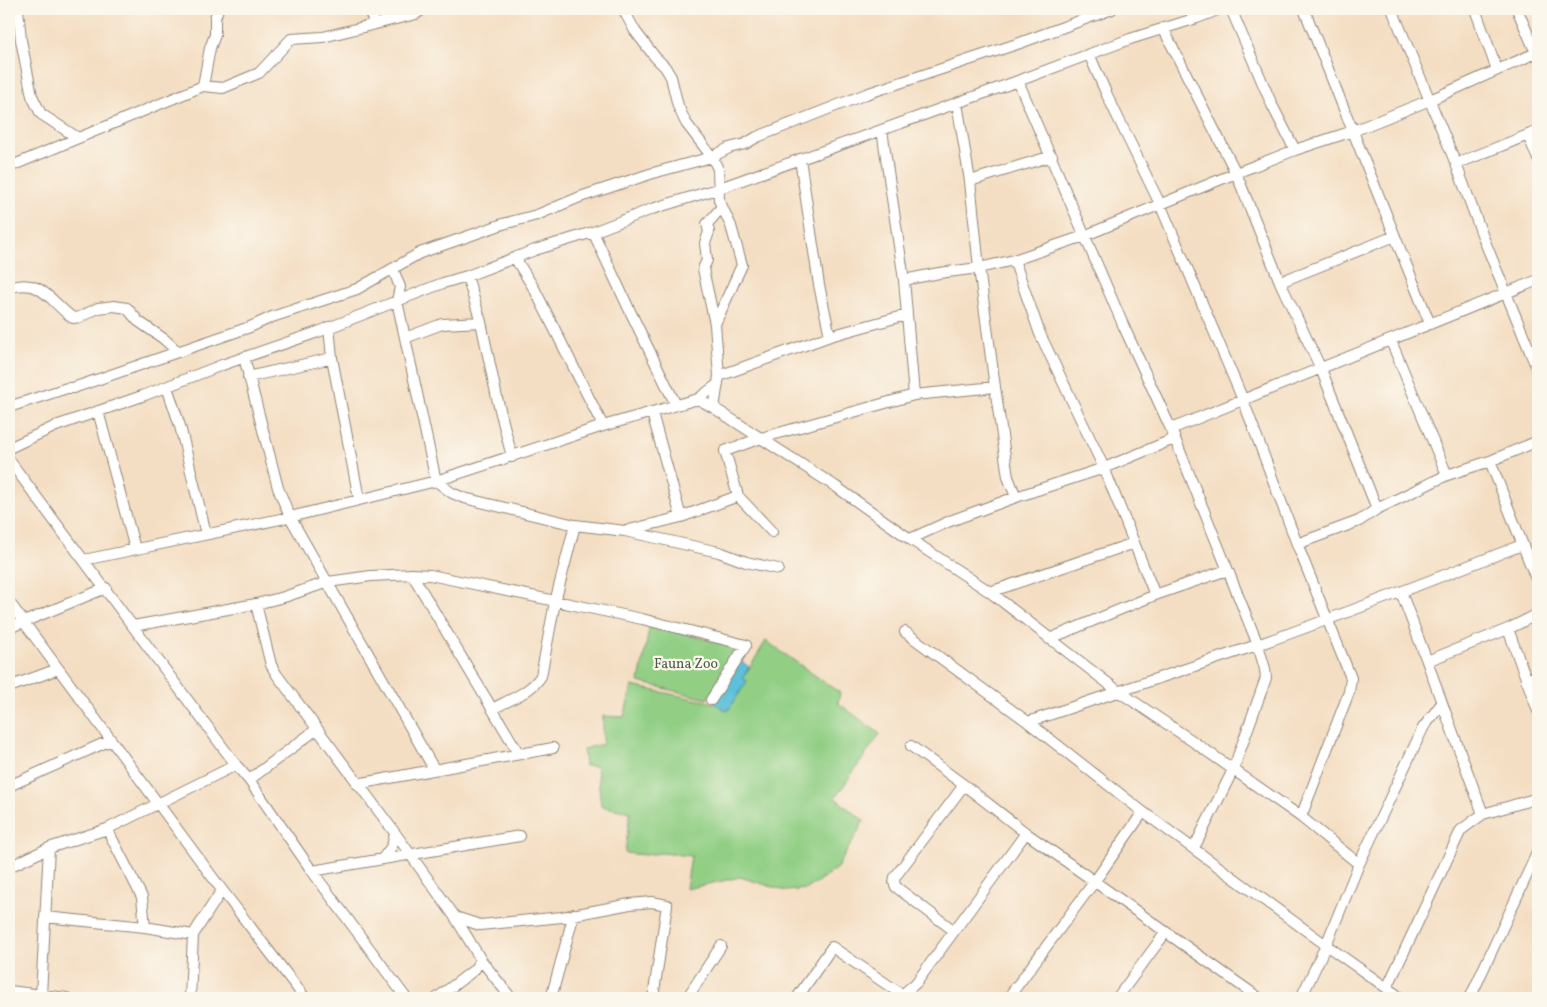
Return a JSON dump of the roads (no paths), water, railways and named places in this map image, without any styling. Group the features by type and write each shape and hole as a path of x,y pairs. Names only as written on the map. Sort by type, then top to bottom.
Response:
{"street":[{"path":"18,9 21,40 32,96 41,114 78,138"},
{"path":"204,86 210,48 215,35 215,18 218,9"},
{"path":"368,9 375,24"},
{"path":"9,167 204,86 223,88 259,73 291,39 324,37 416,14 423,9"},
{"path":"623,9 635,31 671,77 678,106 686,123 712,157 718,169 717,189 721,208 731,226 742,265 715,324"},
{"path":"9,407 67,388 73,388 357,290 420,253 503,224 537,215 580,197 653,173 712,157 729,148 745,144 757,137 850,100 1020,43 1112,9"},
{"path":"9,448 38,434 98,411 329,327 443,283 800,160 833,146 1220,9"},
{"path":"1231,9 1260,73 1272,105 1296,150"},
{"path":"1304,9 1430,324"},
{"path":"1392,9 1538,371"},
{"path":"1475,9 1497,70"},
{"path":"904,280 979,268 1014,260 1084,236 1236,173 1353,131 1430,100 1537,52 1517,9"},
{"path":"1163,28 1236,173 1280,282 1321,369 1377,509"},
{"path":"1089,54 1160,204 1243,400 1297,544 1351,678 1350,692 1301,817"},
{"path":"1018,81 1052,156 1084,236 1173,434 1258,645 1265,669 1266,678 1233,770 1194,848"},
{"path":"957,103 970,181 994,387 1008,477 1016,497"},
{"path":"882,130 904,280 914,395"},
{"path":"1456,164 1533,133 1538,159"},
{"path":"970,181 1052,156"},
{"path":"800,160 819,285 830,336"},
{"path":"714,408 718,380 715,324 703,269 707,260 704,243 708,232 707,224 721,208"},
{"path":"593,232 676,405"},
{"path":"1280,282 1395,236"},
{"path":"515,258 535,290 603,426"},
{"path":"1014,260 1050,358 1104,468 1155,595"},
{"path":"393,269 400,287 397,301 436,481 452,493 464,498 575,525 625,531 719,552 746,562 778,569"},
{"path":"467,276 482,322 497,398 512,457"},
{"path":"910,539 950,521 1104,468 1243,400 1538,280"},
{"path":"9,288 19,284 34,286 44,291 63,312 72,318 80,317 98,308 114,306 127,308 138,321 164,339 177,352"},
{"path":"84,560 290,517 436,481 603,426 698,399 718,380 830,336 906,315"},
{"path":"405,338 442,324 482,322"},
{"path":"329,327 332,358 359,499"},
{"path":"1391,340 1447,475"},
{"path":"244,358 278,488 290,517 434,769"},
{"path":"248,377 332,358"},
{"path":"167,387 180,426 206,534"},
{"path":"772,532 738,496 725,451 761,438 914,395 994,387"},
{"path":"698,399 835,486 990,592 1118,691 1301,817 1359,864"},
{"path":"98,411 135,549"},
{"path":"652,413 681,517"},
{"path":"1297,544 1359,521 1377,509 1447,475 1490,461 1538,440"},
{"path":"9,460 249,780 312,871 406,998"},
{"path":"1490,461 1538,584"},
{"path":"625,531 681,517 738,496"},
{"path":"492,709 529,689 537,683 541,676 555,602 575,525"},
{"path":"990,592 1134,543"},
{"path":"1028,722 1258,645 1401,592 1522,544"},
{"path":"1049,639 1155,595 1227,570"},
{"path":"412,574 518,754"},
{"path":"134,626 256,604 328,582 371,576 412,574 449,578 651,622 746,645 711,700"},
{"path":"9,628 106,588"},
{"path":"1401,592 1483,814"},
{"path":"9,602 222,890 305,998"},
{"path":"256,604 272,665 357,784 395,833 455,918 481,960 511,998"},
{"path":"1427,661 1508,629 1538,614"},
{"path":"1508,629 1538,711"},
{"path":"905,632 1028,722 1143,812 1402,998"},
{"path":"9,687 58,670"},
{"path":"1526,680 1538,676"},
{"path":"1301,998 1326,945 1359,864 1424,728 1442,703"},
{"path":"249,780 317,729"},
{"path":"9,786 111,740"},
{"path":"911,746 1026,833 1258,998"},
{"path":"357,784 553,748"},
{"path":"9,867 49,848 107,828 236,765"},
{"path":"953,930 896,887 894,882 895,877 964,785"},
{"path":"1387,988 1461,830 1483,814 1538,798"},
{"path":"1008,998 1095,882 1143,812"},
{"path":"107,828 142,897 145,927"},
{"path":"383,858 392,846 395,833"},
{"path":"797,998 832,947 902,997 916,983 953,930 1026,833"},
{"path":"312,871 520,836"},
{"path":"41,995 49,848"},
{"path":"1470,998 1538,851"},
{"path":"190,998 192,934 222,890"},
{"path":"455,918 480,925 574,914 644,902 666,905 654,998"},
{"path":"551,998 574,914"},
{"path":"45,916 192,934"},
{"path":"1118,998 1166,932"},
{"path":"686,998 721,946"},
{"path":"437,998 474,970 481,960"},
{"path":"9,991 67,998"}],"water":[{"path":"741,661 749,667 743,678 747,681 728,711 714,703"}],"park label":[{"name":"Fauna Zoo","path":"686,664"}]}
